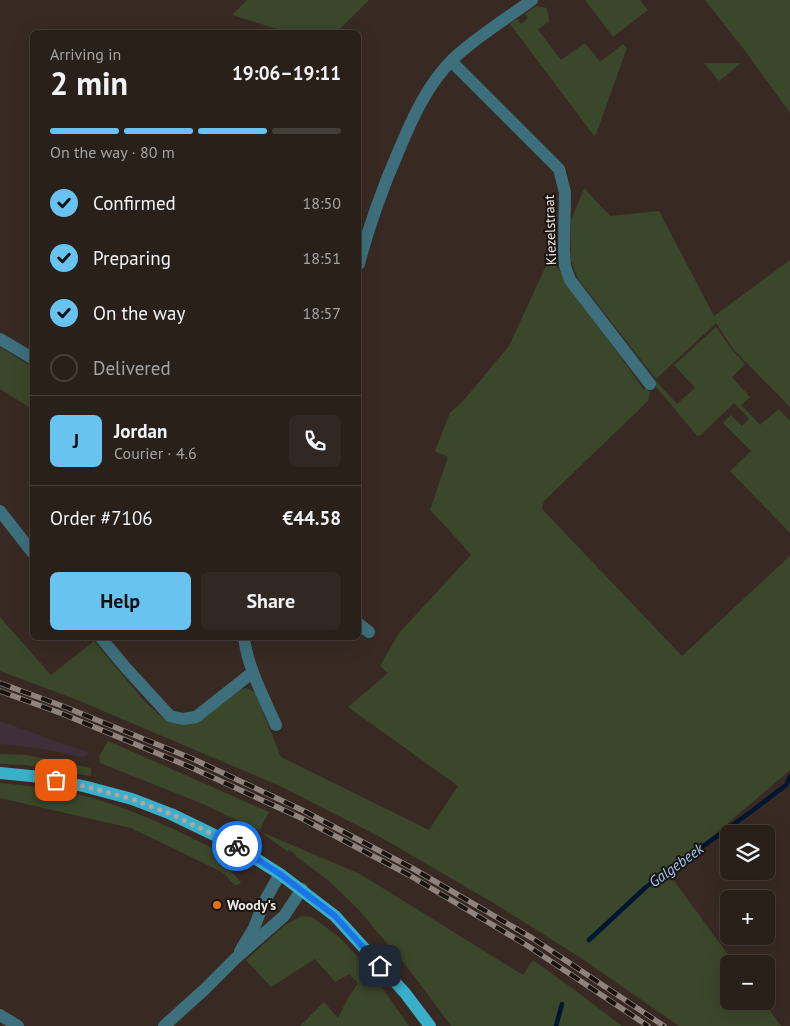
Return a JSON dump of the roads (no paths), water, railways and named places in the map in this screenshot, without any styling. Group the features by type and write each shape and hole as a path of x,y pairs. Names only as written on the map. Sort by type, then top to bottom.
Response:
{"main road":[{"path":"0,773 41,777 132,799 171,814 231,843 302,889 335,916 405,993 430,1026"}],"street":[{"path":"361,255 365,238 385,181 415,112 431,85 463,50 532,0"},
{"name":"Kiezelstraat","path":"451,61 559,169 565,192 564,250 565,266 570,280 650,384"},
{"path":"0,339 30,357"},
{"path":"0,511 30,549"},
{"path":"103,640 170,716 183,719 196,717 253,672"},
{"path":"244,640 253,672 276,725"},
{"path":"236,958 254,928 264,902 280,874"},
{"path":"164,1026 284,916 302,889"},
{"path":"0,1015 18,1026"}],"waterway":[{"name":"Galgebeek","path":"589,940 646,887 752,811 786,785 790,777"},
{"name":"Galgebeek","path":"556,1026 562,1004"}],"railway":[{"path":"0,683 193,759 304,811 412,868 532,938 664,1026"},
{"path":"0,691 63,714 190,767 301,818 409,875 528,946 648,1026"}],"place":[{"name":"Woody's","path":"217,905"}]}
